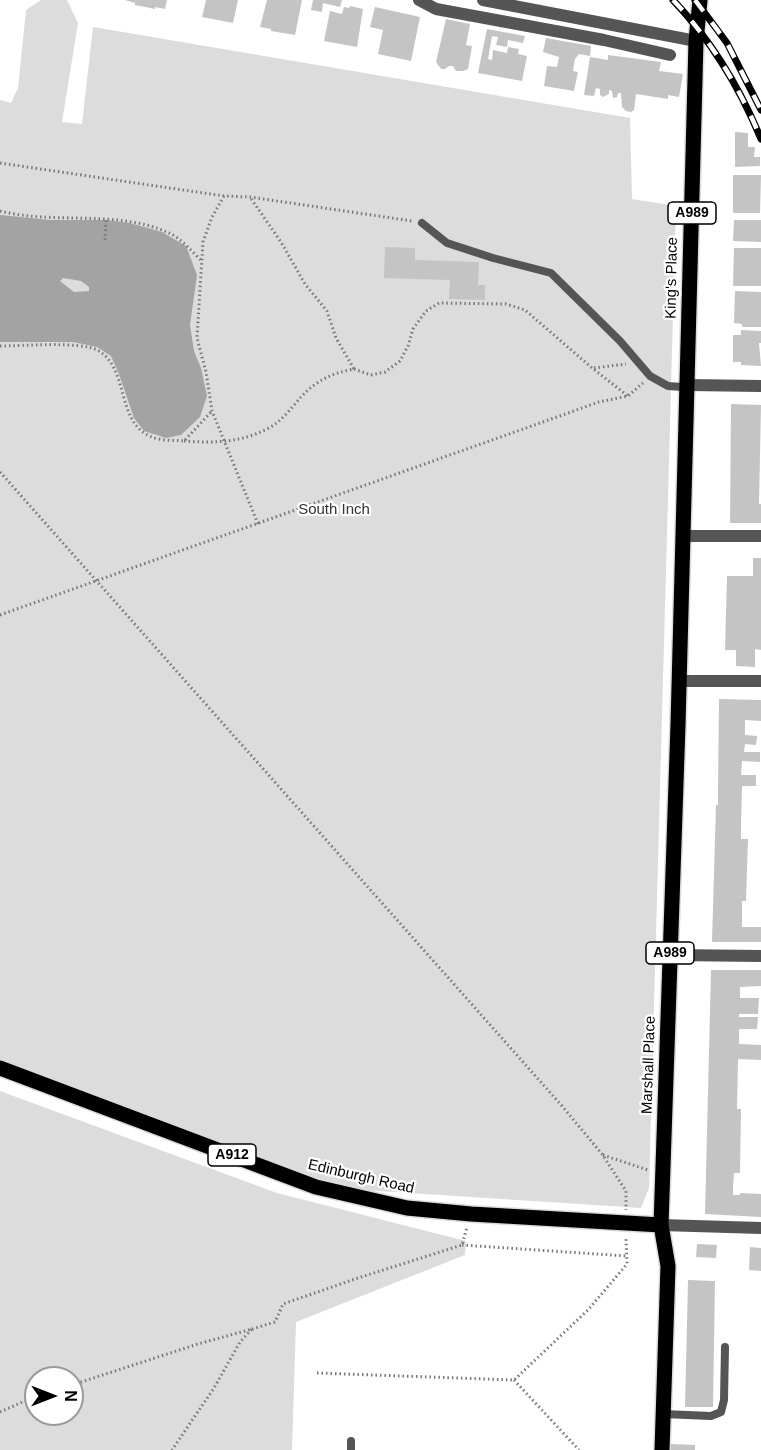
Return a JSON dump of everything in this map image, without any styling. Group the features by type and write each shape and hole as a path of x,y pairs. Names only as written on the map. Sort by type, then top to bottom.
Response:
{"main road":[{"name":"King's Place","path":"684,536 696,41 700,0"},
{"name":"A989","path":"680,681 684,536"},
{"name":"Marshall Place","path":"662,1450 668,1266 662,1225 663,1175 680,681"},
{"name":"Edinburgh Road","path":"0,1068 316,1187 406,1208 662,1225"}],"street":[{"path":"419,0 436,9 604,40 670,55"},
{"path":"483,0 696,41"},
{"path":"688,385 761,386"},
{"path":"684,536 761,536"},
{"path":"680,681 761,681"},
{"path":"670,955 761,956"},
{"path":"662,1225 761,1228"}],"lane":[{"path":"423,223 447,243 551,273 620,341 650,376 668,386 688,385"},
{"path":"663,1414 711,1416 721,1412 724,1400 725,1347"}],"path":[{"path":"0,163 423,223"},
{"path":"224,196 212,217 203,242 197,338 206,372 212,411 258,524"},
{"path":"250,198 281,242 305,284 327,311 336,338 354,369"},
{"path":"0,211 20,216 136,223 171,233 201,260"},
{"path":"105,240 106,220"},
{"path":"0,346 81,346 96,349 107,357 113,367 129,414 138,428 152,438 224,443 266,430 283,418 304,393 319,381 335,373 354,369 370,375 385,372 400,361 414,329 426,311 439,303 506,304 525,310 628,396"},
{"path":"592,368 640,364"},
{"path":"0,615 599,402 628,396 650,376"},
{"path":"184,441 212,411"},
{"path":"0,472 602,1154 626,1191 627,1264 588,1310 514,1380"},
{"path":"602,1154 663,1175"},
{"path":"462,1245 471,1214"},
{"path":"84,1381 275,1322 283,1304 462,1245 627,1256"},
{"path":"172,1450 214,1388 240,1342 252,1329"},
{"path":"317,1373 514,1380 579,1450"},
{"path":"0,1412 24,1401"}],"green space":[{"name":"South Inch","path":"41,0 67,0 78,23 62,122 82,124 93,27 630,118 632,199 676,206 649,1188 641,1208 316,1187 0,1064 0,100 11,103 18,88 26,10"},
{"path":"0,1091 277,1193 466,1241 465,1255 296,1322 292,1450 0,1450"}],"shaded area":[{"path":"0,215 51,220 106,220 130,223 162,232 186,246 197,275 190,325 194,351 201,368 207,396 200,417 181,435 166,438 144,431 134,418 111,356 97,347 73,342 0,342","holes":["63,278 81,281 89,287 89,291 74,292 60,281"]}],"building":[{"path":"125,0 167,0 165,9 155,7 155,9 135,5"},
{"path":"206,0 238,0 233,23 202,17"},
{"path":"267,0 302,0 295,35 260,27"},
{"path":"313,0 342,0 340,7 323,3 322,12 311,10"},
{"path":"350,6 363,9 357,47 324,41 330,11 342,14 344,7 349,8"},
{"path":"375,7 420,17 411,61 378,54 383,30 370,27"},
{"path":"446,19 470,24 466,45 472,46 468,69 463,71 456,71 453,66 441,69 436,62"},
{"path":"487,29 525,36 523,43 508,40 507,47 496,45 498,37 492,36 488,59 492,60 493,50 507,53 508,47 519,49 518,54 527,56 522,81 478,73"},
{"path":"546,38 591,46 590,56 579,54 575,59 573,71 578,72 574,91 544,86 547,66 557,67 559,57 543,52"},
{"path":"608,55 661,62 659,71 683,74 679,97 668,95 668,99 636,94 634,110 631,112 622,107 621,93 613,98 612,91 609,90 609,94 603,97 600,95 600,89 596,88 594,96 584,95 590,57 608,60"},
{"path":"735,132 748,133 748,147 755,147 754,157 760,157 760,166 735,167"},
{"path":"733,175 761,175 760,213 733,213"},
{"path":"734,220 761,220 761,242 733,241"},
{"path":"385,247 415,248 415,260 479,262 478,285 485,285 485,300 449,299 450,280 384,278"},
{"path":"734,248 761,248 761,286 733,286"},
{"path":"735,291 761,292 761,327 742,327 742,324 734,323"},
{"path":"741,330 761,331 761,343 759,343 761,366 741,365 741,362 733,362 733,335 741,335"},
{"path":"731,404 761,405 759,504 761,504 761,523 730,523"},
{"path":"753,558 761,558 761,650 755,649 755,667 736,666 736,650 725,650 727,576 753,576"},
{"path":"719,699 761,700 761,721 745,720 745,735 757,736 756,745 745,744 744,752 760,752 760,762 742,761 741,775 756,775 756,786 742,786 741,839 748,839 746,901 742,901 742,927 761,927 761,942 712,942 716,805 718,805"},
{"path":"711,970 761,970 761,986 740,987 740,998 759,998 758,1014 739,1014 739,1017 758,1017 757,1029 739,1029 739,1044 761,1045 761,1060 738,1059 737,1109 741,1109 740,1173 734,1173 733,1195 761,1194 761,1217 705,1214"},
{"path":"697,1244 717,1245 716,1258 696,1257"},
{"path":"750,1247 761,1248 761,1271 749,1270"},
{"path":"688,1280 715,1281 713,1407 685,1407"},
{"path":"671,1444 695,1445 695,1450 671,1450"}],"railway":[{"path":"673,0 700,31 723,65 744,101 761,139"},
{"path":"695,0 727,43 761,110"}]}
